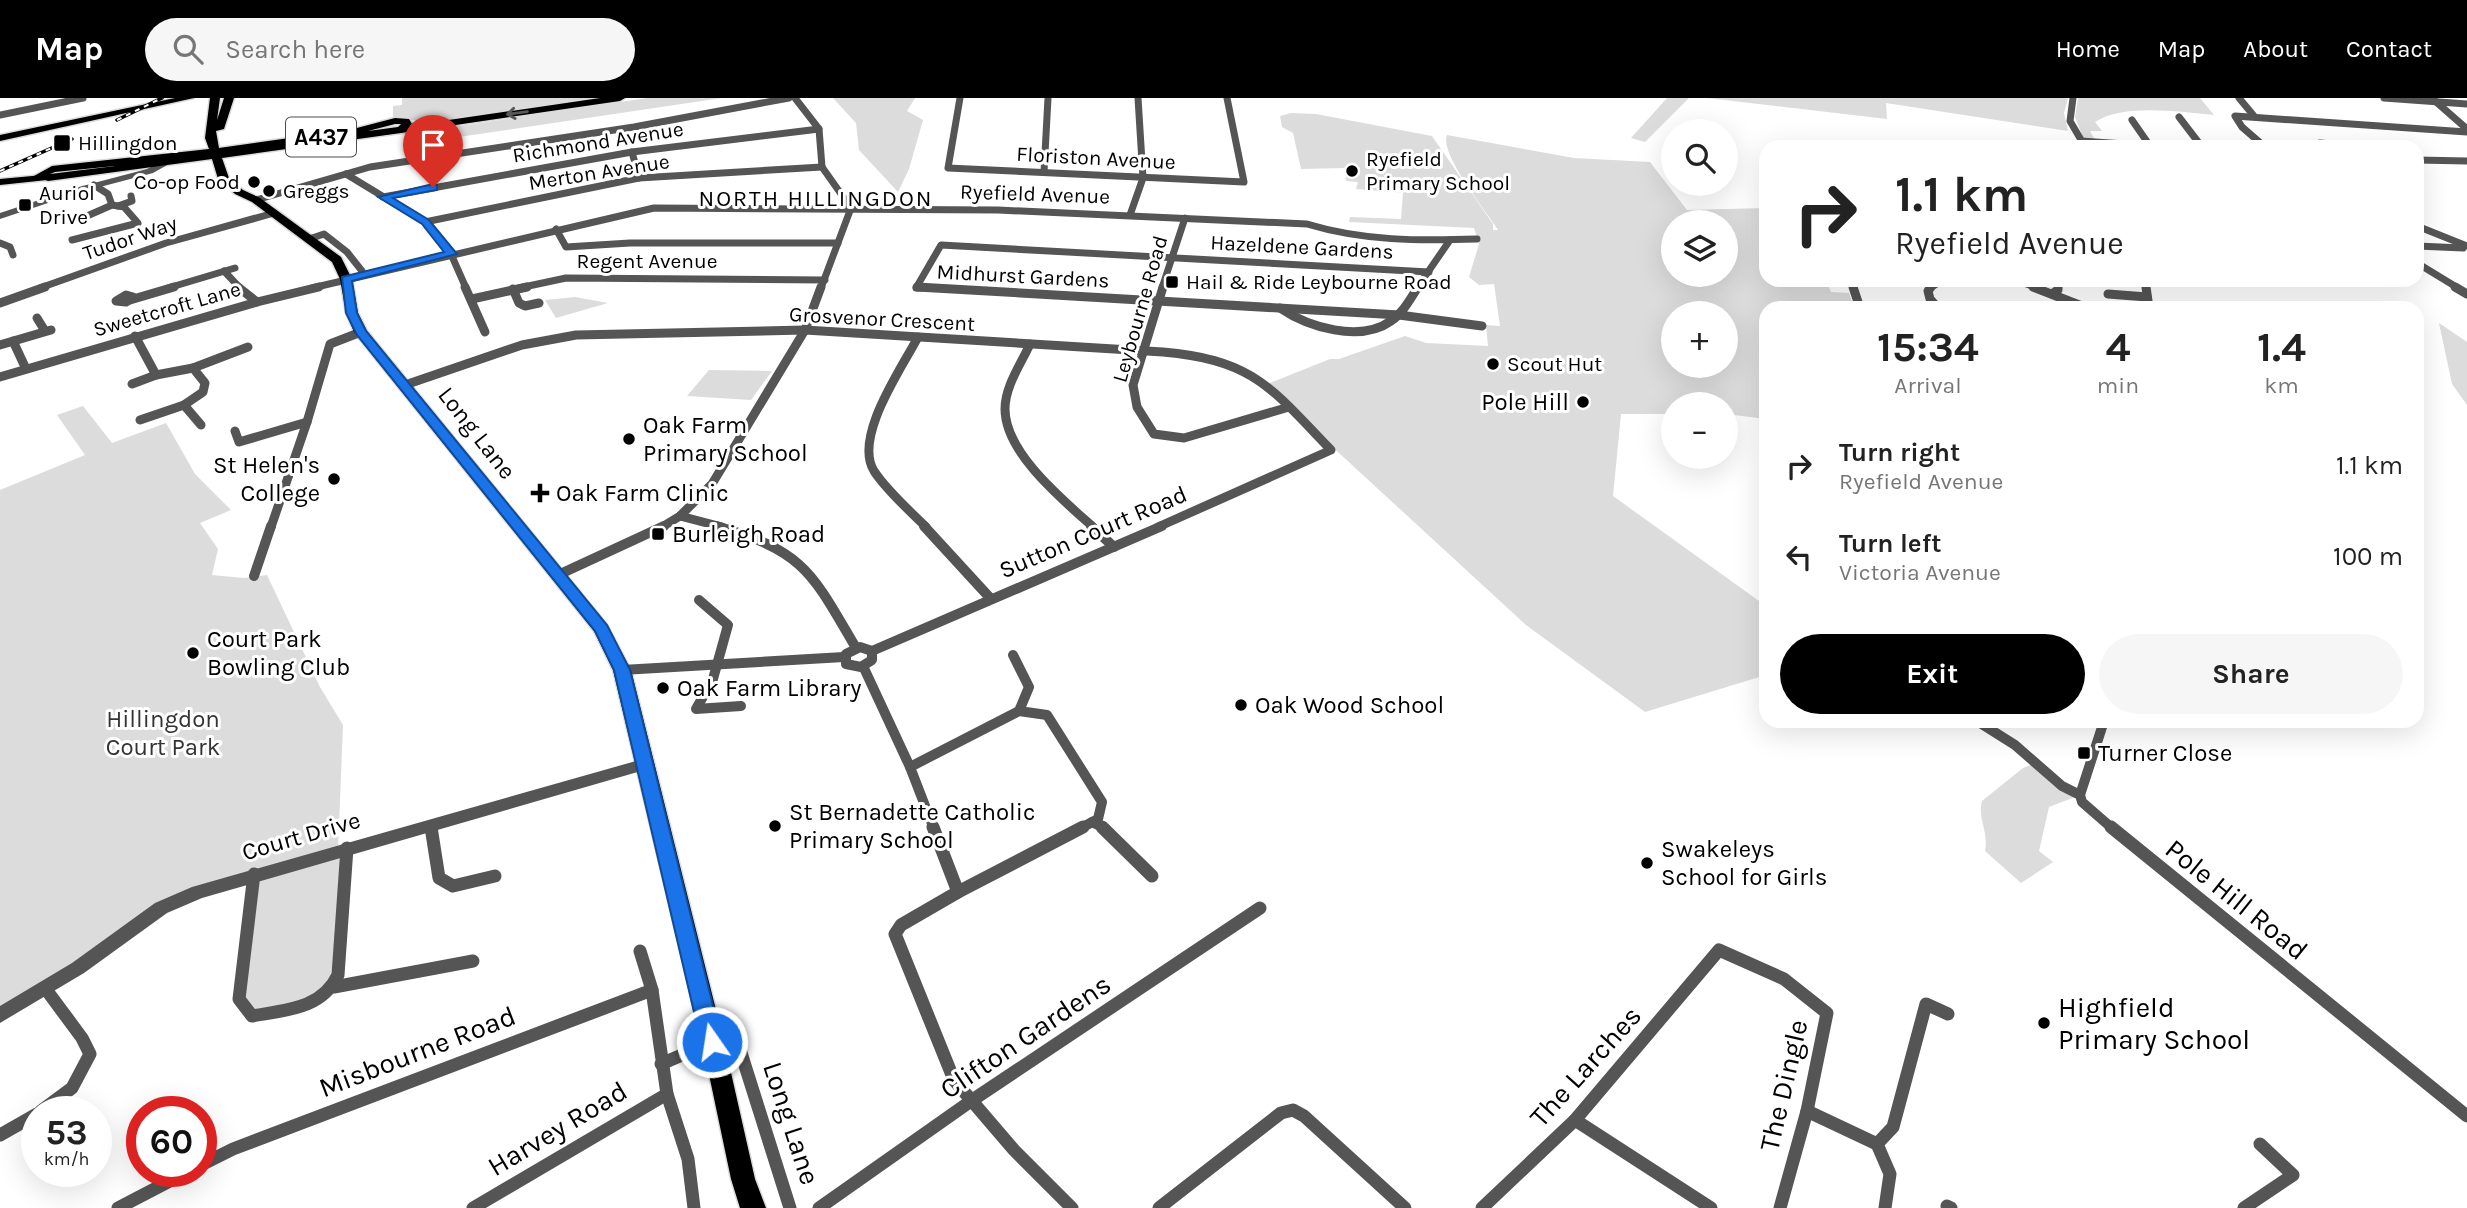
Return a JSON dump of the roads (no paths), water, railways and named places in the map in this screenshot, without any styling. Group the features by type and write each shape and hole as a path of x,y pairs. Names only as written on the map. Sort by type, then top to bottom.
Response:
{"main road":[{"path":"0,136 164,98"},
{"path":"0,136 189,98"},
{"path":"215,98 220,153"},
{"path":"220,153 218,137 229,98"},
{"path":"401,130 620,98"},
{"name":"A437","path":"53,171 153,166 166,162 220,153 354,132 394,121 407,122 401,130 220,153"},
{"path":"1,180 53,171 220,153"},
{"name":"Long Lane","path":"220,153 238,183 256,200 337,260 346,279 352,313 361,332 601,629 622,670 744,1180 753,1208"}],"street":[{"path":"0,115 83,98"},
{"path":"256,200 370,167 635,127 789,98"},
{"path":"558,575 616,550 680,516 712,484 805,330 851,208 822,167 819,129 795,98"},
{"name":"Floriston Avenue","path":"961,98 948,168 1244,182 1227,98"},
{"path":"1044,173 1048,98"},
{"path":"1130,215 1143,177 1138,98"},
{"path":"2073,98 2070,121 2081,140"},
{"path":"2239,98 2254,116"},
{"path":"2384,98 2467,104"},
{"path":"2434,100 2467,131"},
{"path":"2258,140 2235,117 2254,116 2467,131"},
{"path":"2179,117 2197,140"},
{"path":"2132,120 2146,140"},
{"name":"Richmond Avenue","path":"383,197 632,152 819,129"},
{"path":"632,152 639,178"},
{"path":"2424,160 2467,161"},
{"path":"0,216 153,166"},
{"name":"Merton Avenue","path":"425,222 639,178 822,167"},
{"path":"346,174 425,222 451,254 485,332"},
{"path":"72,240 138,223 124,207 115,205 108,194 94,185"},
{"path":"72,217 87,216 132,201 131,196"},
{"name":"Ryefield Avenue","path":"346,279 654,208 998,209 1307,224 1333,233 1450,240 1477,239"},
{"name":"Tudor Way","path":"0,303 166,243 274,213"},
{"name":"Leybourne Road","path":"1185,218 1131,393 1139,412 1154,434 1184,438 1289,407"},
{"path":"556,229 566,247 629,243 838,243"},
{"path":"2424,229 2467,247"},
{"path":"309,239 324,234 347,252 362,271"},
{"path":"1280,308 1305,324 1339,330 1377,327 1399,315 1450,240"},
{"path":"0,243 10,247 13,255"},
{"name":"Midhurst Gardens","path":"1160,301 916,288 941,245 1173,257"},
{"path":"2424,246 2467,247"},
{"name":"Hazeldene Gardens","path":"1173,257 1429,272"},
{"path":"2424,267 2467,294"},
{"path":"130,300 235,268"},
{"path":"224,271 257,302"},
{"name":"Regent Avenue","path":"472,299 566,278 824,280"},
{"name":"Sweetcroft Lane","path":"0,377 135,336 346,279"},
{"path":"2450,283 2467,282"},
{"path":"2036,287 2071,301"},
{"path":"2053,293 2058,287"},
{"path":"2146,287 2148,301"},
{"path":"513,289 519,303 525,306 539,303"},
{"path":"2108,294 2147,297"},
{"path":"1160,301 1399,315 1482,326"},
{"path":"0,345 48,330 37,318"},
{"name":"Grosvenor Crescent","path":"405,385 522,345 553,338 805,330 1188,354 1230,364 1259,380 1331,450"},
{"path":"254,576 307,422 330,344 361,332"},
{"path":"135,336 156,375"},
{"path":"919,337 871,426 868,450 873,470 990,599"},
{"path":"13,341 26,369"},
{"path":"1030,344 1008,394 1004,412 1009,433 1018,451 1040,475 1114,547"},
{"path":"132,384 156,375 193,368 248,347"},
{"path":"140,420 184,405 203,392 205,383 193,368"},
{"path":"184,405 201,425"},
{"path":"235,431 239,442 307,422"},
{"name":"Sutton Court Road","path":"872,651 1331,450"},
{"path":"680,516 761,540 788,554 814,578 856,648"},
{"path":"699,600 728,625 718,666 707,694 696,709 741,706"},
{"path":"622,670 844,657 856,648 872,651 872,660 863,666 849,666 844,662 844,657"},
{"path":"1013,655 1030,687 1019,711"},
{"path":"863,666 910,767 958,892"},
{"path":"910,767 1019,711 1047,715 1102,802 1098,819 958,892 895,921 895,934 954,1080 1072,1208"},
{"name":"Pole Hill Road","path":"1988,728 2015,745 2062,786 2080,795 2082,802 2092,812 2467,1116"},
{"path":"2080,795 2102,728"},
{"name":"Court Drive","path":"0,1015 78,968 160,908 198,892 643,765"},
{"path":"1092,822 1106,829 1152,876"},
{"path":"431,825 439,878 453,886 495,876"},
{"path":"254,874 239,999 252,1016 317,1003 334,987 338,975 347,848"},
{"name":"Clifton Gardens","path":"819,1208 971,1101 1261,908"},
{"name":"The Dingle","path":"1719,950 1784,979 1828,1013 1807,1111 1780,1208"},
{"name":"The Larches","path":"1482,1208 1575,1120 1719,950"},
{"path":"640,951 652,990 667,1094 688,1159 694,1208"},
{"path":"334,987 473,961"},
{"path":"45,988 82,1038 90,1054 82,1076 65,1096"},
{"name":"Misbourne Road","path":"217,1158 284,1129 652,990"},
{"path":"1877,1144 1893,1128 1926,1004 1948,1014"},
{"name":"Long Lane","path":"713,1044 736,1037 790,1208"},
{"path":"661,1064 713,1044"},
{"name":"Harvey Road","path":"473,1208 667,1094"},
{"path":"1159,1208 1281,1113 1293,1110 1304,1116 1405,1208"},
{"path":"1807,1111 1877,1144 1890,1174 1885,1208"},
{"path":"1575,1120 1712,1208"},
{"path":"0,1135 21,1123"},
{"path":"2244,1208 2293,1175 2260,1144"},
{"path":"118,1208 158,1187"}],"railway":[{"path":"117,120 162,98"},
{"path":"0,171 72,139"}],"place":[{"name":"Hillingdon","path":"62,143"},
{"name":"Ryefield Primary School","path":"1352,171"},
{"name":"Co-op Food","path":"254,182"},
{"name":"Greggs","path":"269,191"},
{"name":"Auriol Drive","path":"25,205"},
{"name":"Hail & Ride Leybourne Road","path":"1172,282"},
{"name":"Scout Hut","path":"1493,364"},
{"name":"Pole Hill","path":"1583,402"},
{"name":"Oak Farm Primary School","path":"629,439"},
{"name":"St Helen's College","path":"334,479"},
{"name":"Oak Farm Clinic","path":"540,493"},
{"name":"Burleigh Road","path":"658,534"},
{"name":"Court Park Bowling Club","path":"193,653"},
{"name":"Oak Farm Library","path":"663,688"},
{"name":"Oak Wood School","path":"1241,705"},
{"name":"Turner Close","path":"2084,753"},
{"name":"St Bernadette Catholic Primary School","path":"775,826"},
{"name":"Swakeleys School for Girls","path":"1647,863"},
{"name":"Highfield Primary School","path":"2044,1023"}],"district":[{"name":"NORTH HILLINGDON","path":"816,198"}],"park label":[{"name":"Hillingdon Court Park","path":"163,733"}]}
